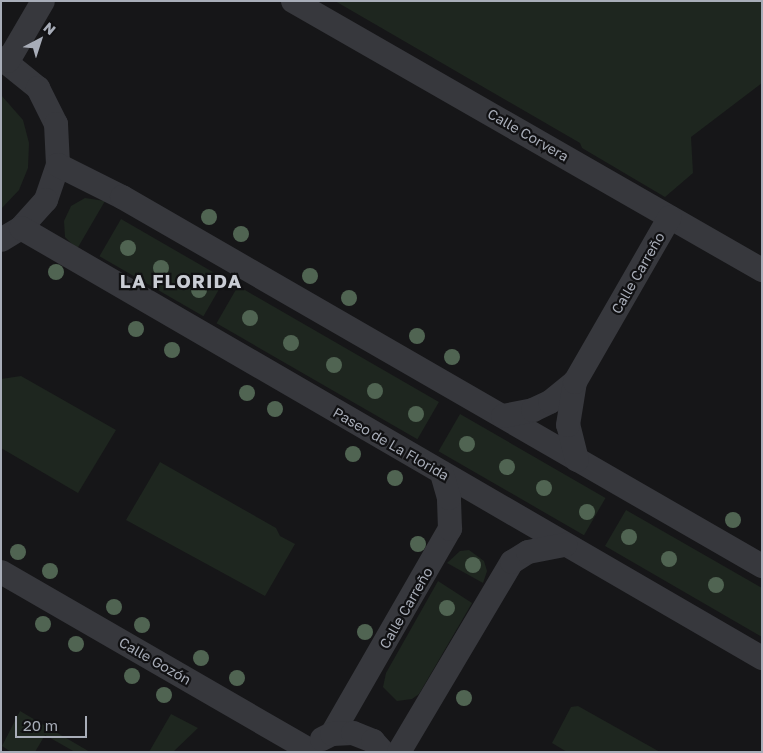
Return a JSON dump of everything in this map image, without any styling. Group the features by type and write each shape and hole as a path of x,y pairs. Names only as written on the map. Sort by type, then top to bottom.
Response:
{"street":[{"path":"11,234 46,200 58,165 56,124 38,88 5,60 43,1"},
{"name":"Calle Corvera","path":"293,1 762,270"},
{"path":"58,165 122,197 762,566"},
{"name":"Calle Carreño","path":"575,382 670,217"},
{"name":"Paseo de La Florida","path":"11,234 442,474 762,658"},
{"path":"503,416 533,410 550,402 575,382"},
{"path":"575,382 568,425 577,460"},
{"name":"Calle Carreño","path":"332,734 450,529 449,498 442,474"},
{"path":"399,752 512,562 528,552 565,545"},
{"name":"Calle Gozón","path":"1,572 308,751"},
{"path":"308,751 332,734 353,733 373,741 383,752"}],"shaded area":[{"path":"335,1 762,1 762,83 691,137 693,173 665,197 582,148 580,143"},
{"path":"1,95 23,120 29,143 28,168 19,190 1,209"},
{"path":"85,198 105,201 77,249 65,237 64,221 71,206"},
{"path":"121,219 225,279 203,316 100,256"},
{"path":"238,286 439,402 417,439 216,323"},
{"path":"21,376 116,430 78,493 1,448 1,379"},
{"path":"460,414 605,498 584,535 438,451"},
{"path":"160,462 276,528 280,536 295,544 265,596 126,520"},
{"path":"626,510 762,588 762,637 605,546"},
{"path":"469,550 484,561 487,571 483,583 447,563 460,551"},
{"path":"438,581 472,603 419,694 412,699 397,701 383,687 386,673"},
{"path":"578,706 660,752 567,752 552,743 571,707"},
{"path":"20,711 90,752 75,752 45,735 35,752 11,752 2,746"},
{"path":"171,714 198,728 173,752 149,752"}],"district":[{"name":"LA FLORIDA","path":"181,281"}]}
